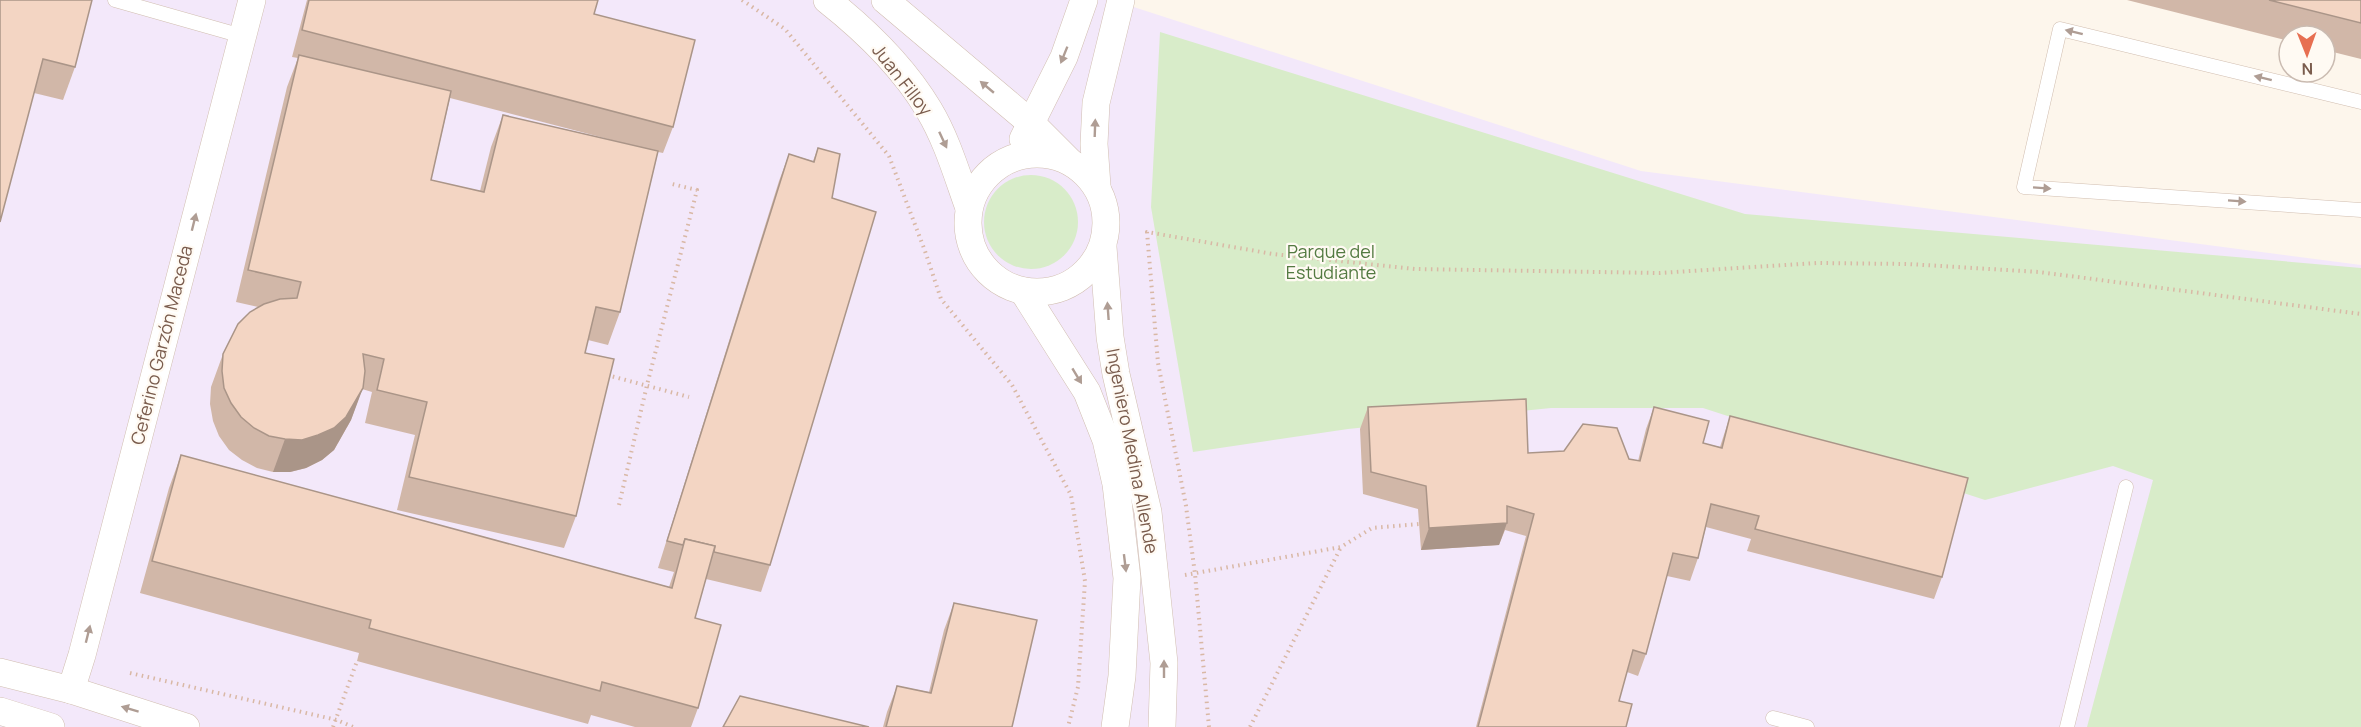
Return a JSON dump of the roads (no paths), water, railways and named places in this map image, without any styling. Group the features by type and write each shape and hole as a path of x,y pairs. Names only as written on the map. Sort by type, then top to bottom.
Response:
{"street":[{"name":"Ceferino Garzón Maceda","path":"71,690 86,644 252,0"},
{"name":"Juan Filloy","path":"826,0 879,48 899,70 929,111 951,156 969,208"},
{"path":"885,0 1032,124 1069,161 1084,172 1096,186 1103,200 1107,232 1103,247 1094,264 1080,278 1062,288 1042,293 1023,291 1005,285 990,275 978,261 970,244 967,226 974,192 997,166 1012,158 1041,154 1069,161"},
{"path":"1012,158 1032,124 1064,57 1084,0"},
{"path":"1096,186 1094,144 1096,103 1121,0"},
{"name":"Ingeniero Medina Allende","path":"1103,247 1114,365 1148,512 1156,577 1164,663 1162,727"},
{"name":"Ingeniero Medina Allende","path":"1023,291 1087,392 1106,440 1116,484 1127,578 1122,676 1115,727"},
{"path":"0,672 71,690 186,727"},
{"path":"0,711 51,727"}],"lane":[{"path":"115,0 242,36"},
{"path":"2361,102 2060,29 2024,187 2361,210"},
{"path":"2067,727 2126,487"},
{"path":"1773,718 1807,727"}],"park label":[{"name":"Parque del Estudiante","path":"1331,262"}]}
